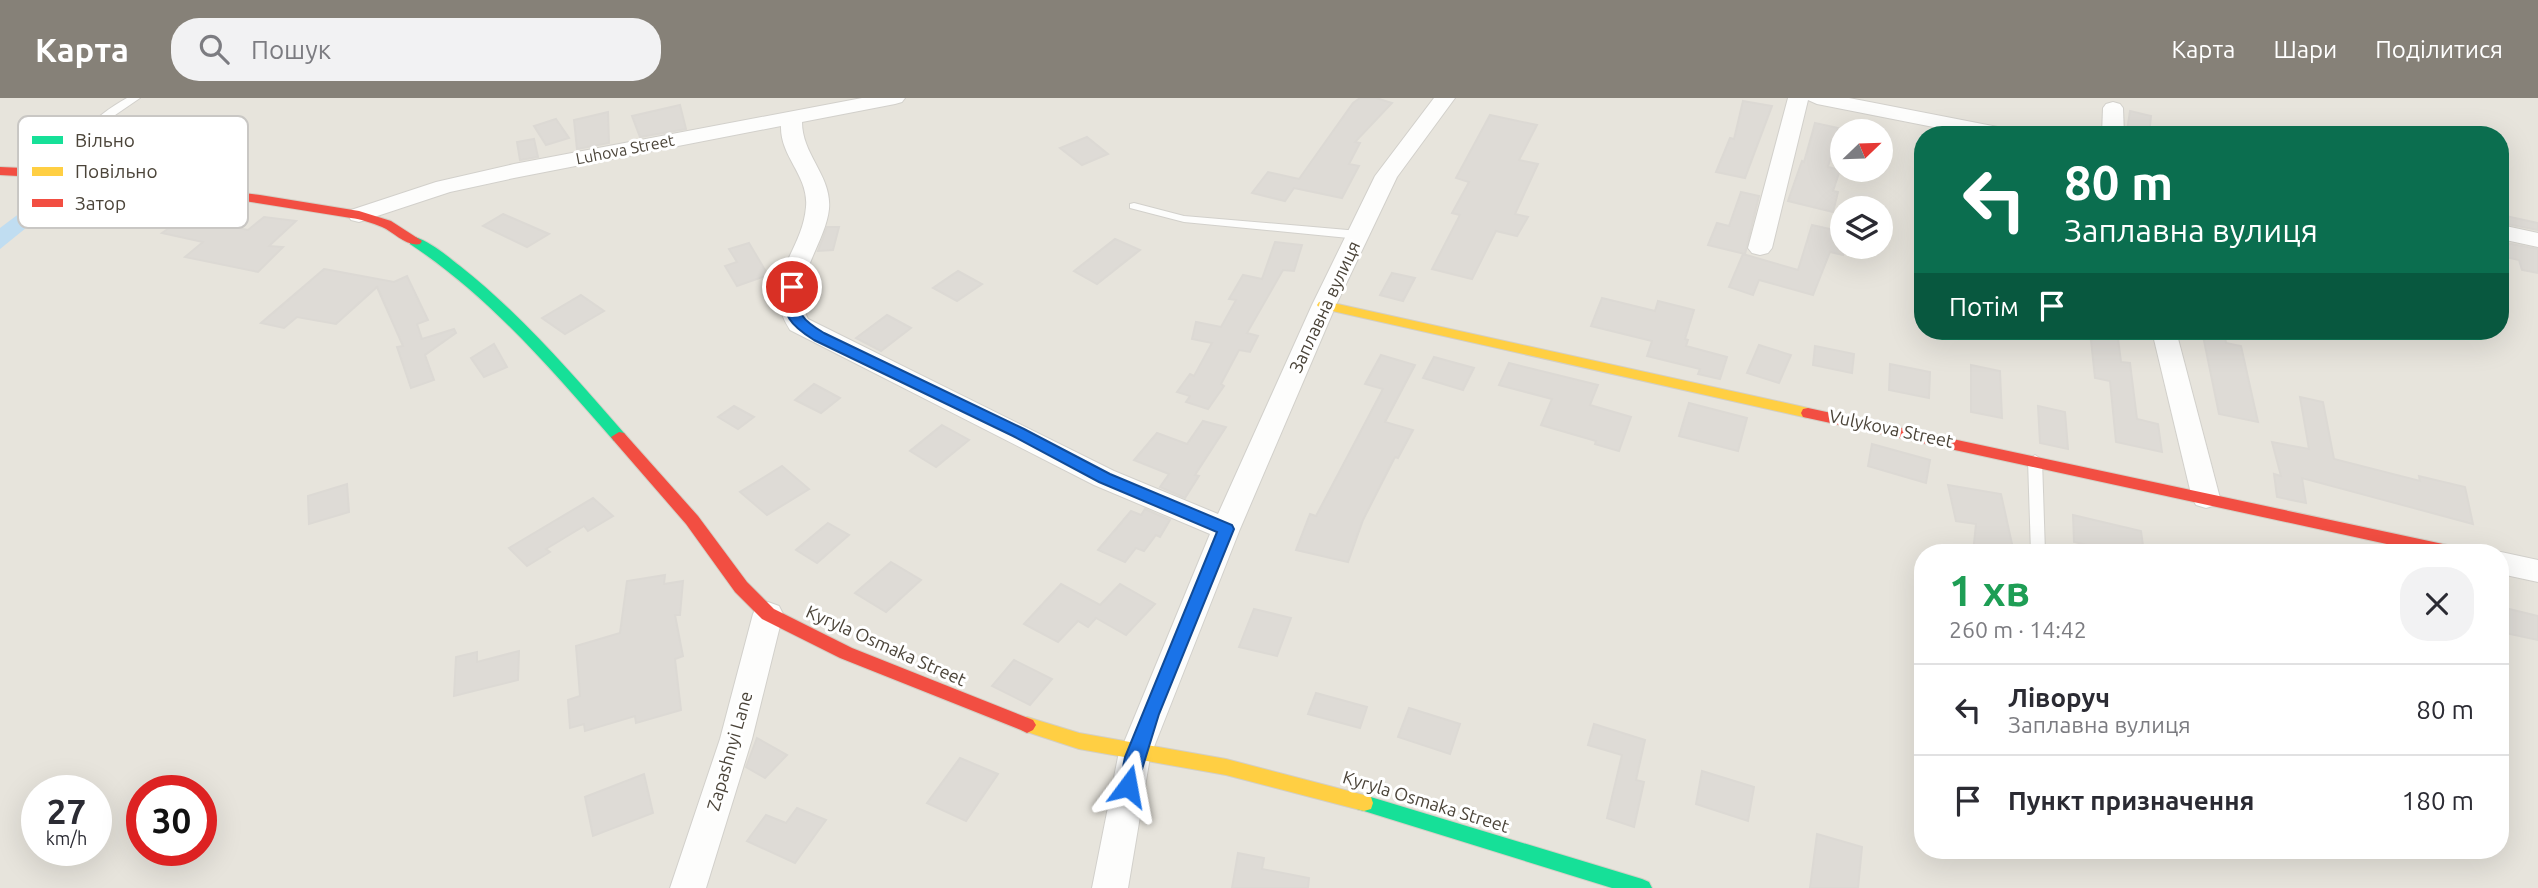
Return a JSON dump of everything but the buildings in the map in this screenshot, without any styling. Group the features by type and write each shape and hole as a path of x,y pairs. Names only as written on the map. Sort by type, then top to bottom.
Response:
{"street":[{"name":"Luhova Street","path":"359,215 444,187 514,171 895,98"},
{"name":"Заплавна вулиця","path":"1110,888 1136,754 1226,529 1324,305 1386,176 1445,98"},
{"path":"1760,248 1798,98"},
{"path":"1817,98 1962,126"},
{"path":"2112,101 2113,126"},
{"path":"792,117 793,147 814,183 818,199 792,287 790,305 799,324 1104,478 1226,529"},
{"name":"Kyryla Osmaka Street","path":"0,171 18,172"},
{"name":"Kyryla Osmaka Street","path":"248,198 359,215 386,224 433,252 499,305 553,362 684,510 741,587 768,614 846,653 1011,720 1079,741 1136,754 1226,767 1310,786 1642,888"},
{"path":"2509,234 2538,240"},
{"name":"Vulykova Street","path":"1324,305 1530,353 2416,544"},
{"path":"2167,340 2206,498"},
{"path":"2509,565 2538,571"},
{"name":"Zapashnyi Lane","path":"688,888 736,739 768,614"}],"lane":[{"path":"104,116 135,98"},
{"path":"1134,206 1184,219 1359,235"},
{"path":"2035,460 2038,544"}],"shaded area":[{"path":"0,98 2538,98 2538,888 0,888"}],"water":[{"path":"18,214 18,228 26,228 0,249 0,228"}],"traffic: fast":[{"path":"415,241 472,282 499,306 549,357 619,437"},
{"path":"1364,803 1642,888"}],"traffic: slow":[{"path":"1324,305 1808,413"},
{"path":"1027,725 1079,741 1226,767 1364,803"}],"traffic: jam":[{"path":"0,171 18,172"},
{"path":"248,198 359,215 386,224 415,241"},
{"path":"1808,413 2415,544"},
{"path":"619,437 692,520 741,587 768,614 846,653 1027,725"}],"route":[{"path":"792,287 790,305 799,324 819,337 1018,433 1104,478 1226,529 1150,714 1128,786"}]}
